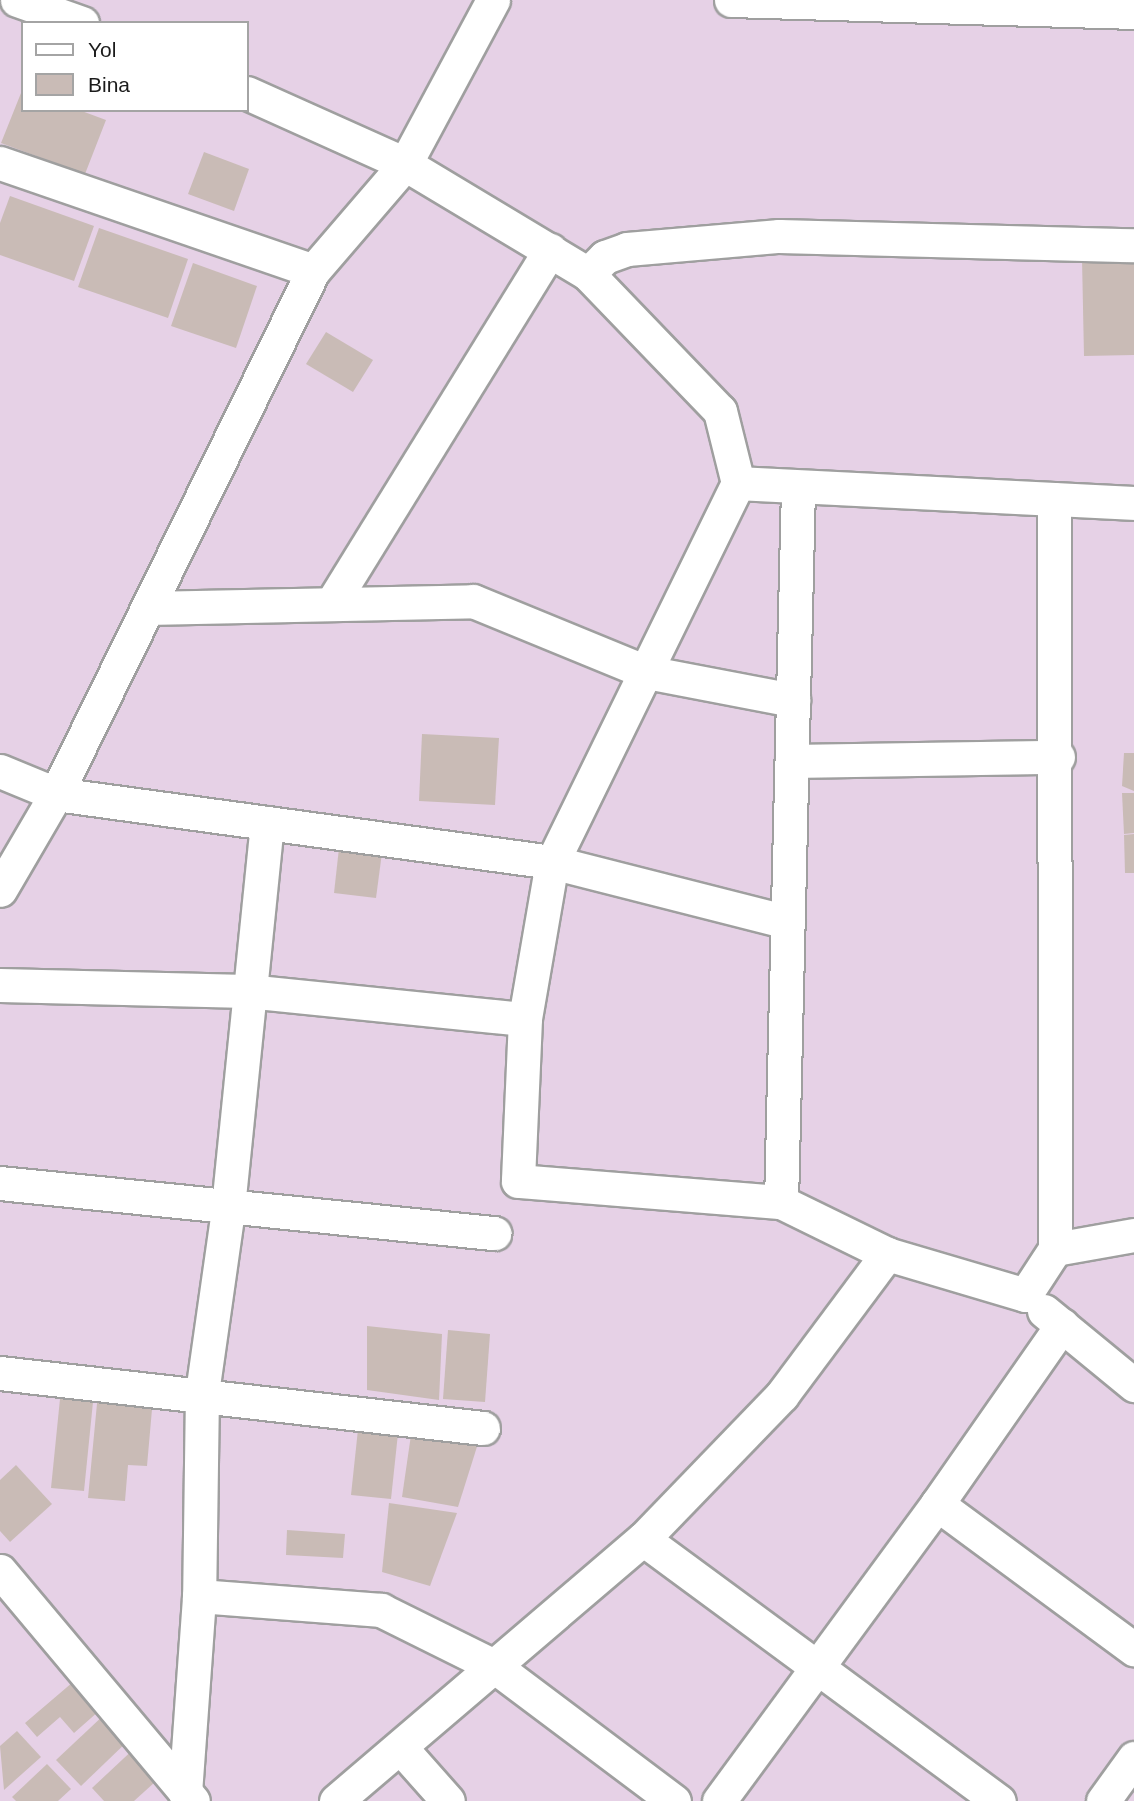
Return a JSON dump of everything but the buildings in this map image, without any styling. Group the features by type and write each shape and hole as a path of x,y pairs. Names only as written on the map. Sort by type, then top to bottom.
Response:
{"street":[{"path":"18,0 76,21"},
{"path":"0,890 56,794 151,608 313,271 405,164 493,0"},
{"path":"731,0 1134,12"},
{"path":"248,93 405,164 588,274 720,411 738,484 552,862 525,1018 518,1181 781,1202 887,1254 1025,1295 1134,1385"},
{"path":"0,163 313,271"},
{"path":"588,274 605,257 627,249 766,237 1134,245"},
{"path":"332,603 550,250"},
{"path":"738,484 1134,503"},
{"path":"781,1202 798,487"},
{"path":"1025,1295 1055,1249 1058,757 1054,499"},
{"path":"151,608 473,601 646,672 793,700"},
{"path":"792,761 1058,757"},
{"path":"0,771 56,794 552,862 787,922"},
{"path":"189,1797 199,1596 202,1392 228,1210 247,991 267,823"},
{"path":"0,985 247,991 525,1018"},
{"path":"0,1183 228,1210 494,1233"},
{"path":"1055,1249 1134,1236"},
{"path":"336,1801 643,1539 782,1395 887,1254"},
{"path":"719,1801 819,1669 1062,1325"},
{"path":"0,1373 202,1392 483,1428"},
{"path":"937,1504 1134,1649"},
{"path":"643,1539 999,1801"},
{"path":"0,1571 189,1797"},
{"path":"199,1596 381,1610 494,1666 674,1801"},
{"path":"400,1747 449,1801"},
{"path":"1103,1801 1134,1758"}],"shaded area":[{"path":"0,0 1134,0 1134,1801 0,1801"}]}
